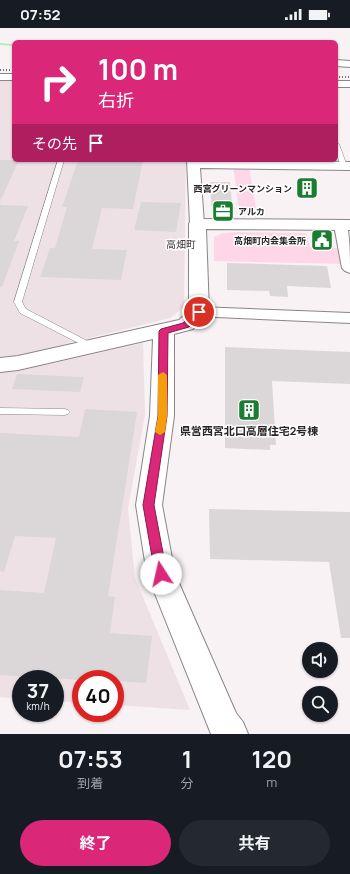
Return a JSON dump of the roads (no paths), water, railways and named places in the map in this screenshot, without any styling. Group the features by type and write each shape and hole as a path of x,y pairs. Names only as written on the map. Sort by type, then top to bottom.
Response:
{"street":[{"path":"338,63 350,64"},
{"path":"0,77 12,77"},
{"path":"338,84 350,84"},
{"path":"0,365 18,363 164,331 186,325 199,312 197,224 193,162 347,166"},
{"path":"197,224 345,225 350,268"},
{"path":"199,312 350,318"},
{"path":"164,331 162,416 149,505 161,574 224,725 231,734"}],"lane":[{"path":"338,148 347,166"},
{"path":"60,162 18,302 23,311 92,347"},
{"path":"0,411 65,412"}],"waterway":[{"path":"0,44 12,45"}],"railway":[{"path":"0,70 12,70"},
{"path":"338,77 350,77"}],"place":[{"name":"西宮グリーンマンション","path":"307,188"},
{"name":"アルカ","path":"223,211"},
{"name":"高畑町内会集会所","path":"322,240"},
{"name":"県営西宮北口高層住宅2号棟","path":"249,410"}],"district":[{"name":"高畑町","path":"181,244"}]}
